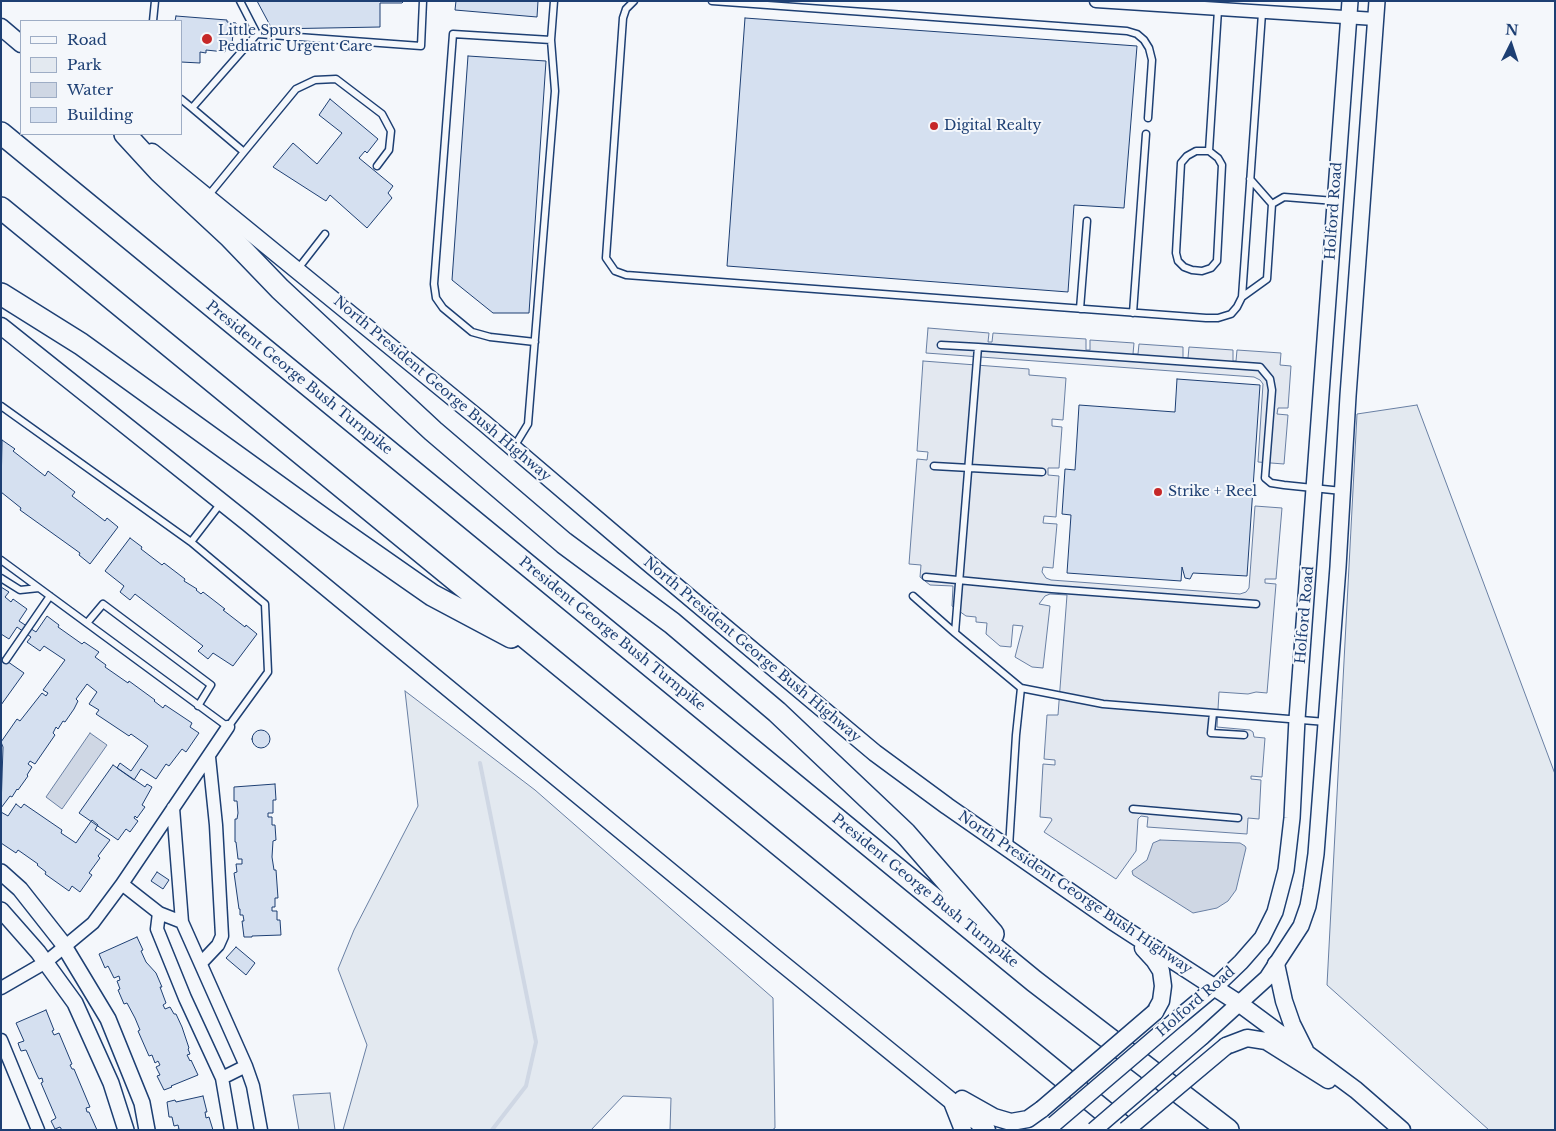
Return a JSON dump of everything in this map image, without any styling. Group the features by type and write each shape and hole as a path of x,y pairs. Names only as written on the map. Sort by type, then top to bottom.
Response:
{"highway":[{"name":"President George Bush Turnpike","path":"1,133 1034,981 1228,1130"},
{"path":"128,135 160,171 230,236 280,289 433,431 564,543 672,623 777,712 904,833 1034,981"},
{"path":"1,208 1126,1130"},
{"path":"1,294 81,344 432,595 553,659"}],"main road":[{"path":"3,27 20,43"},
{"name":"North President George Bush Highway","path":"128,135 298,270 513,448 875,753 1122,927 1240,1004 1356,1090 1402,1130"},
{"path":"1,326 222,502 988,1130"},
{"path":"923,1078 994,1117 1011,1122 1028,1119 1042,1109 1155,1012 1161,1001 1163,986 1160,971 1154,960 1122,927"},
{"path":"1276,964 1284,1001 1292,1024 1308,1054"},
{"path":"1126,1130 1226,1046 1247,1038 1266,1041 1324,1079 1356,1090"},
{"path":"951,1100 963,1130"}],"street":[{"path":"1096,1 1375,20"},
{"name":"Holford Road","path":"1051,1127 1214,988 1241,962 1262,938 1274,912 1286,870 1292,818 1297,719 1350,1"},
{"name":"Holford Road","path":"1094,1130 1240,1004 1267,978 1301,926 1308,906 1316,854 1377,1"},
{"path":"1,988 46,962 93,923 122,884 228,727"},
{"path":"201,963 218,946 222,936 216,825 209,757"},
{"path":"174,808 182,922 246,1066 253,1086 261,1130"},
{"path":"1,872 20,889 65,948 108,1019 142,1103 147,1130"},
{"path":"122,884 159,913 182,922"},
{"path":"1,910 46,962 75,1003 111,1083 126,1130"},
{"path":"159,913 157,929 185,998 222,1078 231,1130"},
{"path":"1,1040 38,1130"},
{"path":"222,1078 246,1066"}],"lane":[{"path":"153,20 155,1"},
{"path":"240,1 256,34"},
{"path":"256,34 421,46 423,1"},
{"path":"513,448 528,424 556,91 551,40 554,1"},
{"path":"634,1 626,9 621,38 606,258 615,271 626,275 1218,318 1231,314 1242,297 1262,13"},
{"path":"712,1 1137,34 1147,44 1152,60 1148,118"},
{"path":"1209,151 1218,10"},
{"path":"192,108 256,34"},
{"path":"535,342 490,337 472,332 443,308 436,298 434,284 453,34 551,40"},
{"path":"208,197 296,89 315,80 336,79 382,114 391,131 388,150 377,166"},
{"path":"182,100 244,152"},
{"path":"1133,313 1146,134"},
{"path":"1196,151 1209,151 1218,158 1222,165 1216,261 1211,268 1202,271 1192,270 1184,268 1178,261 1176,253 1181,163 1187,156 1196,151"},
{"path":"1242,297 1267,279 1272,204 1250,179"},
{"path":"1272,204 1284,197 1335,201"},
{"path":"1080,309 1087,221"},
{"path":"298,270 325,234"},
{"path":"942,345 1260,367 1270,379 1272,390 1266,478 1272,483 1342,491"},
{"path":"955,633 978,347"},
{"path":"1,406 191,542 265,604 268,672 228,727 1,560"},
{"path":"934,466 1042,472"},
{"path":"191,542 222,502"},
{"path":"1,578 20,590 39,588"},
{"path":"926,578 1256,604"},
{"path":"6,660 50,596"},
{"path":"913,596 1022,688 1103,704 1326,722"},
{"path":"87,624 103,604 211,685 198,706"},
{"path":"1009,848 1016,735 1022,688"},
{"path":"1213,714 1211,733 1244,735"},
{"path":"1133,809 1238,818"}],"green space":[{"path":"1417,405 1555,774 1555,1130 1489,1130 1327,985 1357,414"},
{"path":"405,691 535,790 773,998 775,1128 772,1130 670,1130 671,1098 623,1096 591,1130 343,1130 367,1045 338,969 354,930 418,806"},
{"path":"330,1093 335,1130 299,1130 293,1095"}],"shaded area":[{"path":"928,328 989,333 988,342 992,342 993,333 1086,339 1086,350 1090,350 1090,340 1134,343 1133,354 1138,354 1139,344 1183,347 1183,358 1188,358 1189,347 1233,350 1233,361 1236,361 1237,350 1281,353 1280,365 1291,366 1288,408 1278,408 1277,414 1288,415 1284,464 1258,462 1263,384 1254,377 926,353"},
{"path":"923,361 1029,369 1029,375 1066,378 1063,420 1052,419 1052,426 1062,427 1059,468 1048,468 1048,475 1059,476 1056,517 1044,516 1043,523 1057,524 1053,568 1043,567 1042,572 1046,578 1051,580 1240,594 1246,592 1249,588 1255,506 1282,508 1276,579 1265,579 1265,583 1276,584 1267,693 1219,692 1217,727 1250,730 1253,732 1254,737 1265,738 1262,777 1251,776 1251,779 1261,780 1259,819 1248,818 1247,834 1147,827 1148,817 1141,816 1138,819 1136,851 1116,879 1044,832 1052,820 1051,818 1040,817 1043,764 1055,765 1055,760 1044,759 1047,715 1058,715 1067,595 1050,594 1045,596 1039,604 1050,606 1043,668 1032,667 1015,657 1023,626 1013,625 1011,647 1000,646 986,634 987,623 976,622 976,617 966,616 952,606 953,586 930,585 920,577 921,565 909,564 917,459 927,460 928,452 917,451"}],"water":[{"path":"90,733 107,745 62,809 46,797"},
{"path":"1160,840 1240,843 1245,846 1236,890 1228,901 1217,908 1193,913 1133,875 1132,871 1147,860 1153,843"}],"building":[{"path":"257,1 404,1 402,3 380,3 380,27 272,29"},
{"path":"456,1 538,1 537,17 455,10"},
{"name":"Little Spurs Pediatric Urgent Care","path":"176,16 227,20 227,22 236,23 236,34 233,34 232,44 226,43 225,52 206,50 206,53 200,52 200,63 182,62 182,20 175,20"},
{"name":"Digital Realty","path":"745,18 1137,46 1124,208 1074,205 1068,292 727,266"},
{"path":"468,56 546,61 529,313 493,313 452,280"},
{"path":"330,99 378,139 367,153 365,151 359,158 393,186 388,193 392,198 367,228 330,195 326,201 273,167 293,143 317,164 342,133 319,115"},
{"name":"Strike + Reel","path":"1177,379 1260,385 1247,576 1193,573 1190,579 1185,578 1182,567 1181,581 1067,573 1071,515 1062,514 1065,469 1075,470 1079,405 1175,412"},
{"path":"2,440 45,476 48,471 75,492 72,496 105,521 107,518 118,527 90,564 79,555 80,553 20,510 21,508 1,492"},
{"path":"130,538 162,565 164,563 201,594 203,592 225,609 223,610 257,634 233,666 213,653 208,659 198,651 203,646 135,594 130,600 120,592 124,586 105,571"},
{"path":"1,587 9,592 5,597 11,602 13,599 27,609 19,621 36,632 47,616 59,625 58,627 82,644 84,642 99,652 95,657 106,665 105,667 128,683 129,681 163,708 165,705 192,723 190,727 199,733 186,752 182,749 169,766 166,764 156,779 141,769 134,780 117,768 120,763 131,771 148,746 96,714 99,710 89,704 97,692 87,684 76,699 78,701 74,709 58,729 56,727 53,733 55,735 35,764 30,761 28,764 32,767 28,776 1,808 3,747 1,742 17,719 20,721 42,693 46,696 48,693 43,690 65,660 44,646 40,651 27,642 31,637 17,627 9,639 1,634"},
{"path":"1,657 24,673 1,705"},
{"path":"261,730 267,733 270,739 267,745 261,748 255,745 252,739 255,733"},
{"path":"113,765 145,787 147,784 152,787 142,805 145,807 137,818 135,816 134,818 138,821 130,832 126,829 118,840 79,813"},
{"path":"275,784 276,800 273,800 273,813 268,813 268,817 272,817 272,825 275,825 276,840 273,841 272,857 274,870 276,870 278,898 275,898 275,907 272,907 272,911 277,911 281,935 244,937 242,921 244,921 243,915 240,915 234,873 237,872 236,864 242,864 242,859 238,859 235,842 235,819 237,819 238,813 237,801 234,801 234,787"},
{"path":"16,804 21,808 24,804 62,830 61,833 76,843 92,820 98,825 95,830 110,840 98,856 100,858 89,873 92,875 80,892 72,886 69,891 45,874 46,872 38,864 18,850 16,853 1,843 1,812 8,816"},
{"path":"157,872 169,880 163,889 151,881"},
{"path":"137,937 146,962 156,973 162,987 160,987 166,1003 163,1005 165,1009 170,1007 174,1014 176,1014 182,1027 189,1048 190,1054 187,1055 198,1075 164,1090 157,1076 160,1075 156,1067 160,1065 158,1061 155,1063 152,1055 149,1056 138,1031 140,1030 135,1018 127,1003 124,1004 118,990 120,989 117,981 120,980 119,976 114,978 108,966 105,968 99,954"},
{"path":"236,947 255,963 246,975 226,958"},
{"path":"46,1010 54,1030 52,1031 54,1035 59,1033 72,1064 70,1065 74,1069 90,1107 86,1108 87,1112 89,1112 97,1130 62,1130 60,1127 55,1129 51,1121 56,1118 41,1083 43,1082 42,1078 39,1079 26,1050 21,1051 18,1043 24,1041 16,1023"},
{"path":"203,1096 207,1112 205,1112 206,1118 209,1117 213,1130 175,1130 179,1129 178,1125 174,1126 172,1117 169,1117 167,1102"}],"waterway":[{"path":"480,763 536,1042 526,1086 492,1130"}],"place":[{"name":"Little Spurs Pediatric Urgent Care","path":"207,39"},
{"name":"Digital Realty","path":"934,126"},
{"name":"Strike + Reel","path":"1158,492"}]}
